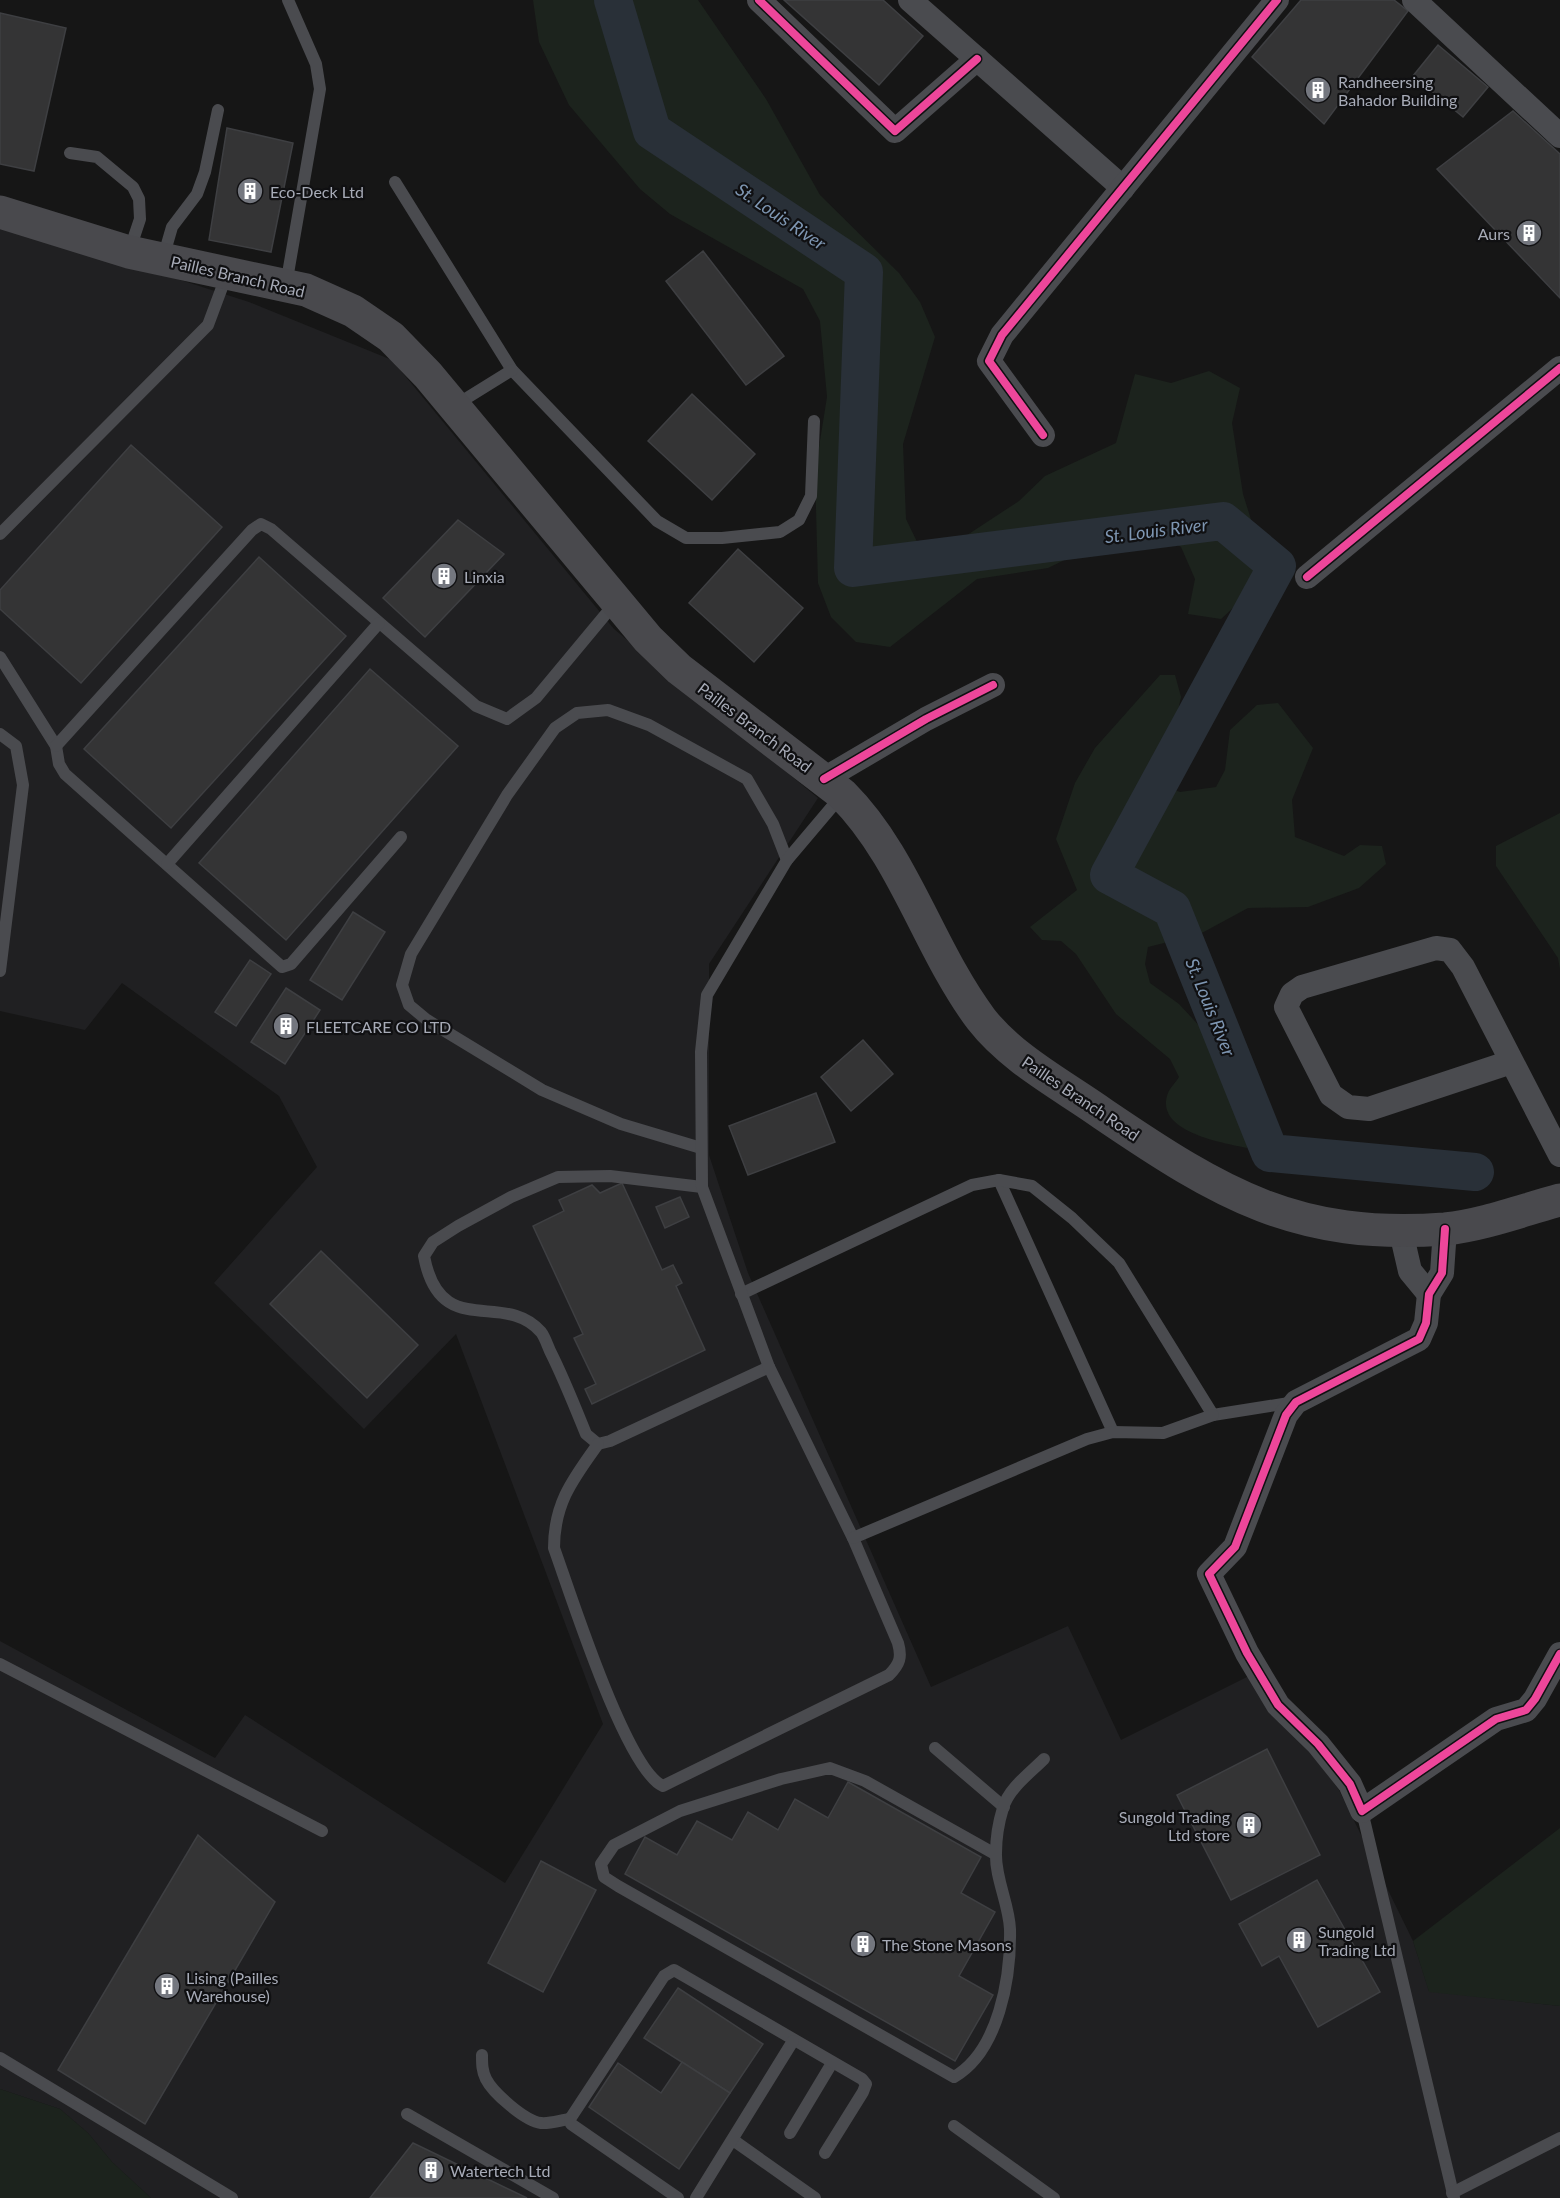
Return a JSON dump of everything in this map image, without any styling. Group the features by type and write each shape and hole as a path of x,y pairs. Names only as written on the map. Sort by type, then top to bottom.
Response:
{"main road":[{"name":"Pailles Branch Road","path":"0,212 129,252 306,290 353,311 391,337 453,406 648,639 679,669 833,786 873,828 960,990 1000,1041 1027,1062 1194,1174 1233,1194 1299,1219 1371,1231 1401,1232 1446,1228 1560,1200"}],"street":[{"path":"759,0 895,131 977,59"},
{"path":"910,0 1123,188"},
{"path":"1043,435 989,361 1002,335 1277,0"},
{"path":"1414,0 1560,136"},
{"path":"1307,577 1560,368"},
{"path":"833,786 926,719 993,685"},
{"path":"1511,1062 1369,1109 1348,1107 1331,1095 1286,1007 1292,994 1302,987 1436,948 1450,950 1464,968 1560,1155"},
{"path":"1446,1228 1442,1273 1429,1294 1426,1323 1419,1339 1296,1402 1286,1415 1235,1547 1209,1575 1247,1653 1278,1705 1318,1744 1344,1776 1362,1811 1496,1719 1526,1710 1536,1699 1560,1654"},
{"path":"1401,1232 1410,1271 1429,1294"}],"lane":[{"path":"285,286 320,89 316,64 288,0"},
{"path":"162,259 172,227 197,194 218,110"},
{"path":"70,153 98,157 133,187 139,199 141,219 129,252"},
{"path":"395,182 512,370 657,521 686,538 763,535 780,532 799,519 812,495 814,421"},
{"path":"0,534 208,325 227,274"},
{"path":"453,406 512,370"},
{"path":"56,746 252,530 261,524 271,529 476,706 507,719 536,698 616,602"},
{"path":"167,864 379,623"},
{"path":"0,657 56,746 59,764 66,774 282,967 287,967 401,837"},
{"path":"701,1148 621,1124 542,1090 427,1020 409,1005 402,985 411,954 507,795 555,728 577,713 608,710 649,725 747,779 769,816 788,860"},
{"path":"0,734 16,746 23,785 0,970"},
{"path":"769,1367 610,1441 598,1443 568,1486 554,1523 554,1548 633,1751 654,1782 663,1785 890,1676 902,1656 853,1538 769,1367 702,1187 701,1052 707,995 833,786"},
{"path":"598,1443 586,1434 540,1332 520,1318 458,1308 440,1296 426,1270 424,1256 433,1242 458,1226 511,1197 558,1177 610,1176 702,1187"},
{"path":"741,1294 972,1185 999,1180 1032,1186 1072,1218 1119,1263 1213,1415"},
{"path":"999,1180 1113,1432"},
{"path":"853,1538 1087,1439 1113,1432 1162,1433 1213,1415 1296,1402"},
{"path":"0,1664 322,1831"},
{"path":"934,1748 1004,1807"},
{"path":"996,1854 865,1781 839,1769 830,1768 781,1779 680,1811 614,1845 602,1864 604,1877 618,1886 954,2077 968,2069 990,2034 1006,1991 1010,1928 996,1854 1004,1807 1010,1794 1044,1759"},
{"path":"1362,1811 1453,2195 1560,2138"},
{"path":"570,2120 664,1976 674,1970 862,2079 866,2084 825,2153"},
{"path":"696,2198 793,2041"},
{"path":"482,2055 482,2067 486,2079 498,2094 524,2115 542,2123 570,2120"},
{"path":"0,2058 232,2198"},
{"path":"790,2133 832,2063"},
{"path":"407,2114 553,2198"},
{"path":"570,2120 571,2124 678,2198"},
{"path":"954,2126 1054,2198"},
{"path":"733,2140 815,2198"}],"shaded area":[{"path":"533,0 698,0 766,99 820,195 899,273 920,302 935,337 903,444 906,519 921,550 958,541 1019,501 1045,476 1116,443 1135,374 1171,383 1209,371 1240,388 1232,423 1243,494 1265,564 1247,595 1221,619 1188,614 1195,579 1181,547 1149,529 1114,536 1048,568 977,579 890,647 856,642 831,617 818,583 815,472 827,397 820,321 803,289 670,214 640,189 569,105 539,42"},
{"path":"0,222 249,302 392,360 614,629 818,798 709,964 709,1155 748,1273 931,1687 1068,1626 1121,1740 1253,1674 1339,1790 1413,1941 1429,1991 1560,2006 1560,2198 151,2198 112,2162 88,2133 60,2109 0,2089 0,1641 215,1758 245,1715 505,1883 603,1724 456,1334 364,1429 214,1283 317,1167 279,1096 122,983 85,1030 0,1011"},
{"path":"1160,675 1175,675 1181,697 1162,785 1180,792 1216,787 1225,770 1230,730 1257,705 1278,703 1313,748 1292,800 1295,837 1344,856 1360,845 1382,846 1386,864 1359,888 1308,907 1248,908 1200,934 1148,947 1145,964 1150,983 1179,1004 1267,1099 1247,1148 1193,1133 1180,1126 1171,1117 1166,1106 1168,1093 1179,1077 1170,1059 1116,1014 1076,954 1061,941 1042,940 1030,927 1077,890 1056,839 1075,783 1095,748"},
{"path":"1560,813 1560,969 1558,958 1496,866 1496,846"},
{"path":"1560,1828 1560,2006 1429,1992 1413,1941"},
{"path":"0,2089 60,2109 88,2133 112,2162 151,2198 0,2198"}],"building":[{"path":"784,0 883,0 923,36 879,85"},
{"name":"Randheersing Bahador Building","path":"1301,0 1394,0 1408,11 1324,124 1252,57"},
{"path":"0,13 66,28 34,171 0,164"},
{"path":"1438,45 1488,87 1463,117 1413,76"},
{"name":"Aurs","path":"1513,111 1560,154 1560,298 1437,169"},
{"name":"Eco-Deck Ltd","path":"227,128 293,143 271,252 209,240"},
{"path":"703,251 784,356 746,385 666,281"},
{"path":"692,394 755,454 712,500 648,441"},
{"path":"131,445 222,527 81,683 0,609 0,590"},
{"name":"Linxia","path":"458,520 504,554 425,637 383,598"},
{"path":"738,549 803,608 754,662 689,603"},
{"path":"259,557 346,636 171,828 84,749"},
{"path":"370,669 458,746 286,940 199,863"},
{"path":"353,912 385,932 342,1000 310,980"},
{"path":"250,960 271,974 236,1026 215,1012"},
{"name":"FLEETCARE CO LTD","path":"286,988 320,1010 285,1064 251,1042"},
{"path":"863,1040 893,1074 851,1111 821,1077"},
{"path":"816,1093 835,1142 748,1175 729,1126"},
{"path":"622,1183 662,1270 673,1265 682,1283 676,1286 705,1350 592,1404 585,1389 596,1384 574,1338 583,1334 533,1226 564,1211 559,1200 592,1185 600,1193"},
{"path":"680,1197 689,1217 665,1228 656,1207"},
{"path":"321,1251 418,1345 367,1398 270,1304"},
{"name":"Sungold Trading Ltd store","path":"1267,1749 1320,1855 1231,1900 1177,1795"},
{"name":"The Stone Masons","path":"848,1782 981,1857 961,1893 995,1912 959,1976 993,1995 955,2061 625,1874 645,1837 677,1855 697,1821 732,1840 748,1812 778,1830 795,1799 828,1818"},
{"name":"Lising (Pailles Warehouse)","path":"198,1835 275,1902 145,2124 58,2070"},
{"path":"541,1861 596,1890 543,1992 488,1963"},
{"name":"Sungold Trading Ltd","path":"1317,1880 1380,1992 1318,2027 1279,1956 1262,1966 1239,1924"},
{"path":"678,1988 763,2044 730,2093 644,2038"},
{"path":"682,2062 730,2093 679,2169 589,2107 618,2063 661,2093"},
{"name":"Watertech Ltd","path":"413,2143 527,2198 370,2198"}],"waterway":[{"name":"St. Louis River","path":"613,0 652,131 864,272 853,568 1223,521 1277,566 1109,875 1172,909 1270,1153 1475,1172"}],"cycle path":[{"path":"759,0 895,131 977,59"},
{"path":"1043,435 989,361 1002,335 1277,0"},
{"path":"1307,577 1560,368"},
{"path":"824,779 926,719 993,685"},
{"path":"1445,1229 1442,1273 1429,1294 1426,1323 1419,1339 1296,1402 1286,1415 1235,1547 1209,1574 1247,1653 1278,1705 1318,1744 1350,1784 1362,1811 1496,1719 1526,1710 1535,1699 1560,1654"}],"place":[{"name":"Randheersing Bahador Building","path":"1318,90"},
{"name":"Eco-Deck Ltd","path":"250,191"},
{"name":"Aurs","path":"1529,233"},
{"name":"Linxia","path":"444,576"},
{"name":"FLEETCARE CO LTD","path":"286,1026"},
{"name":"Sungold Trading Ltd store","path":"1249,1825"},
{"name":"Sungold Trading Ltd","path":"1299,1940"},
{"name":"The Stone Masons","path":"863,1944"},
{"name":"Lising (Pailles Warehouse)","path":"167,1986"},
{"name":"Watertech Ltd","path":"431,2170"}]}
